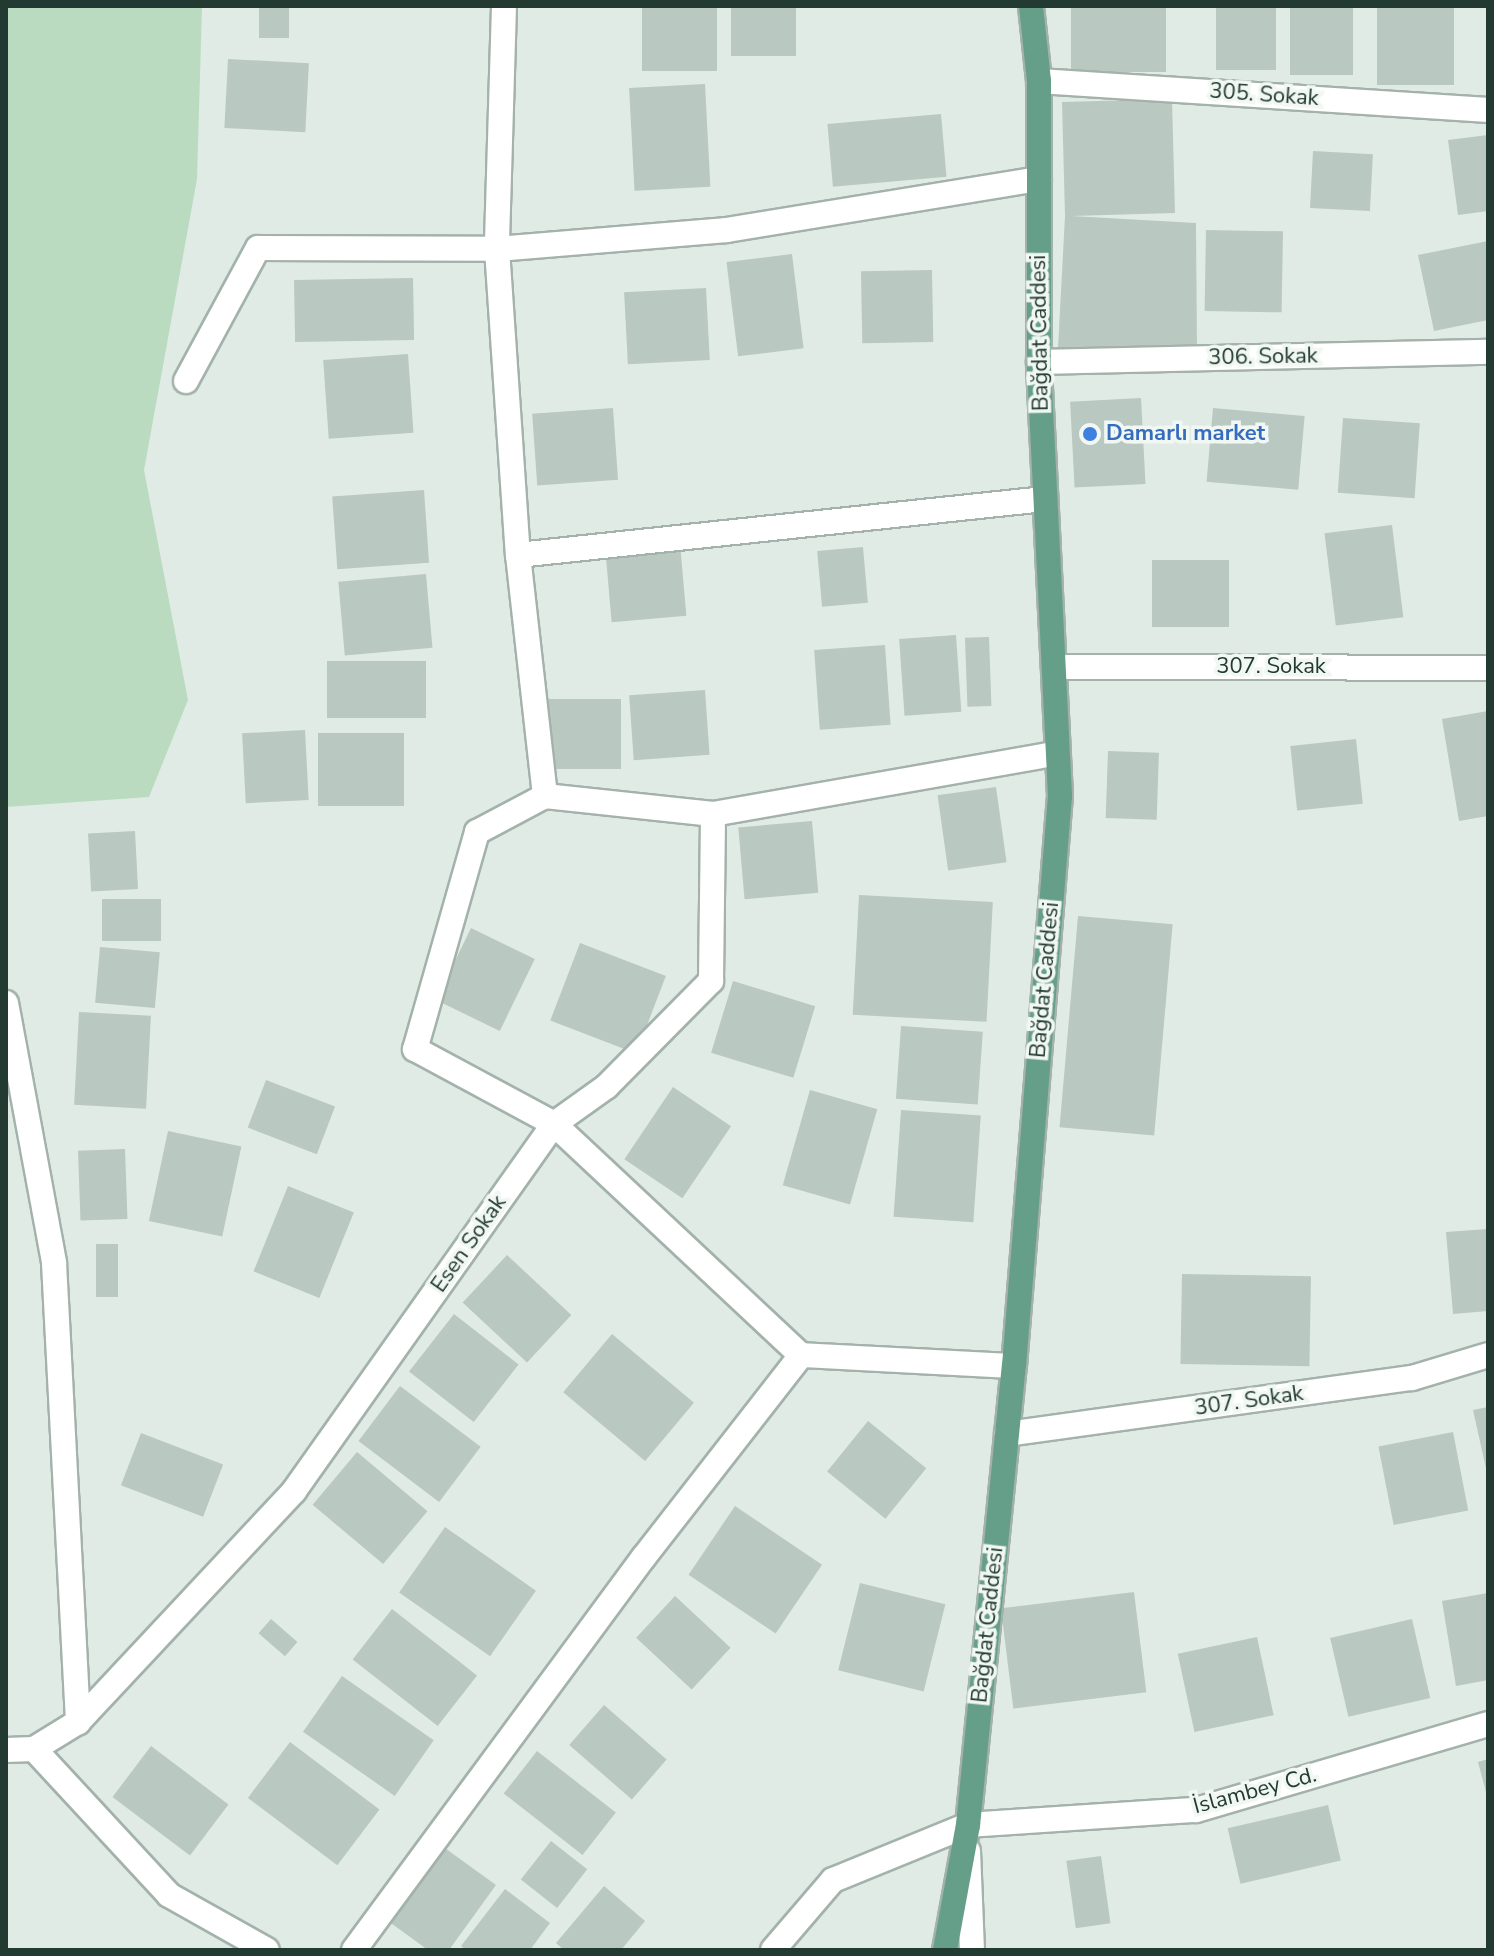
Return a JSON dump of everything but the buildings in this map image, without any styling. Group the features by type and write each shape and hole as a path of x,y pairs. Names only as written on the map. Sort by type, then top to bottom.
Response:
{"main road":[{"name":"Bağdat Caddesi","path":"945,1950 968,1825 1014,1366 1060,796 1039,362 1039,81 1031,6"}],"street":[{"path":"504,6 497,249 518,555 545,796"},
{"name":"305. Sokak","path":"1039,81 1488,110"},
{"path":"186,381 258,248 497,249 727,230 1039,179"},
{"name":"306. Sokak","path":"1039,362 1488,352"},
{"path":"518,555 1045,499"},
{"name":"307. Sokak","path":"1054,667 1488,668"},
{"path":"1014,1366 801,1355 554,1124 415,1049 477,832 545,796 713,814 1058,753"},
{"name":"Esen Sokak","path":"6,1750 34,1749 78,1722 294,1491 554,1124 607,1086 711,981 713,814"},
{"path":"6,1003 54,1263 78,1722"},
{"path":"354,1950 801,1355"},
{"name":"307. Sokak","path":"1007,1434 1412,1378 1488,1355"},
{"name":"İslambey Cd.","path":"773,1950 833,1880 968,1825 1196,1810 1488,1724"},
{"path":"34,1749 169,1895 267,1950"},
{"path":"968,1825 972,1950"}],"green space":[{"path":"6,6 202,6 197,179 144,470 188,700 149,797 6,807"}],"place":[{"name":"Damarlı market","path":"1090,434"}]}
